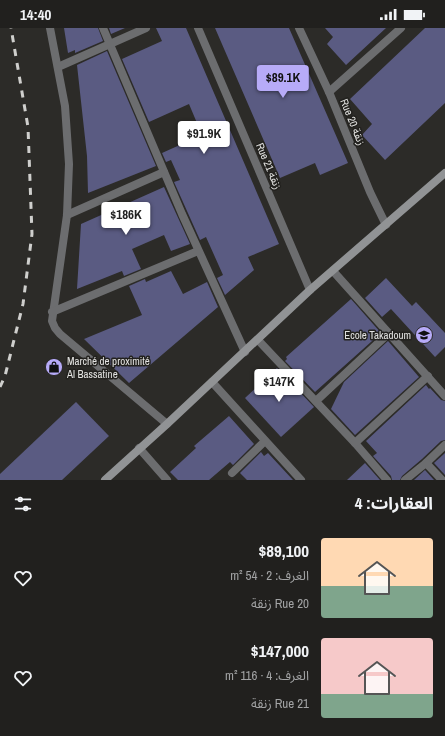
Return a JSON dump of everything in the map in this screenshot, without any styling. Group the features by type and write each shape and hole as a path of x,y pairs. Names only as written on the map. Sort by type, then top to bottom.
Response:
{"main road":[{"path":"104,480 167,424 310,290 445,173"}],"street":[{"path":"50,28 65,106 69,164 67,215 52,312 52,321 60,334 167,424"},
{"path":"103,28 198,251 245,352"},
{"path":"58,67 146,28"},
{"name":"Rue 21 زنقة","path":"198,28 310,290"},
{"name":"Rue 20 زنقة","path":"299,28 330,92 370,192 386,225"},
{"path":"330,92 401,28"},
{"path":"67,215 164,172"},
{"path":"52,312 198,251"},
{"path":"333,271 445,396"},
{"path":"316,401 389,333"},
{"path":"258,340 355,443 387,480"},
{"path":"355,443 428,376"},
{"path":"212,382 301,480"},
{"path":"232,473 265,441"},
{"path":"405,480 426,463 445,444"},
{"path":"139,448 167,480"},
{"path":"426,463 442,480"}],"building":[{"path":"64,28 98,28 103,41 75,53 75,50 68,53"},
{"path":"109,28 125,28 111,34"},
{"path":"156,28 186,28 279,244 248,257 254,270 225,295 217,278 223,275 206,237 200,240 174,182 180,180 171,160 166,162 162,153 202,135 189,104 149,122 122,59 162,41"},
{"path":"215,28 289,28 348,163 320,175 315,163 280,178"},
{"path":"325,28 386,28 346,65 327,44 333,37"},
{"path":"425,28 445,28 445,103 385,160 362,135 372,124 350,99"},
{"path":"107,51 156,166 88,193 87,156 77,65"},
{"path":"164,187 190,244 171,251 164,235 132,249 141,269 124,276 122,271 77,289 81,224"},
{"path":"171,271 183,294 207,282 218,307 129,383 84,339 142,315 129,286 145,279 146,282"},
{"path":"386,278 412,306 416,302 445,333 445,347 435,357 391,309 382,317 365,298"},
{"path":"351,299 381,333 315,392 285,361 287,359 286,357"},
{"path":"388,341 419,377 355,435 331,409 344,382"},
{"path":"277,368 314,407 281,437 245,398"},
{"path":"426,385 441,400 445,401 445,440 441,441 402,476 400,480 392,480 391,476 373,456 377,453 366,441"},
{"path":"76,402 109,436 62,480 0,480 0,474"},
{"path":"229,416 254,444 233,465 230,462 209,480 178,480 170,472 196,448 194,446"},
{"path":"261,452 264,456 268,453 293,480 247,480 240,473"},
{"path":"445,453 445,475 434,463"},
{"path":"365,463 380,480 347,480"},
{"path":"425,470 434,480 414,480"}],"railway":[{"path":"0,387 5,376 23,304 32,234 28,127 11,28"}],"place":[{"name":"Ecole Takadoum","path":"424,335"},
{"name":"Marché de proximité Al Bassatine","path":"54,367"}]}
